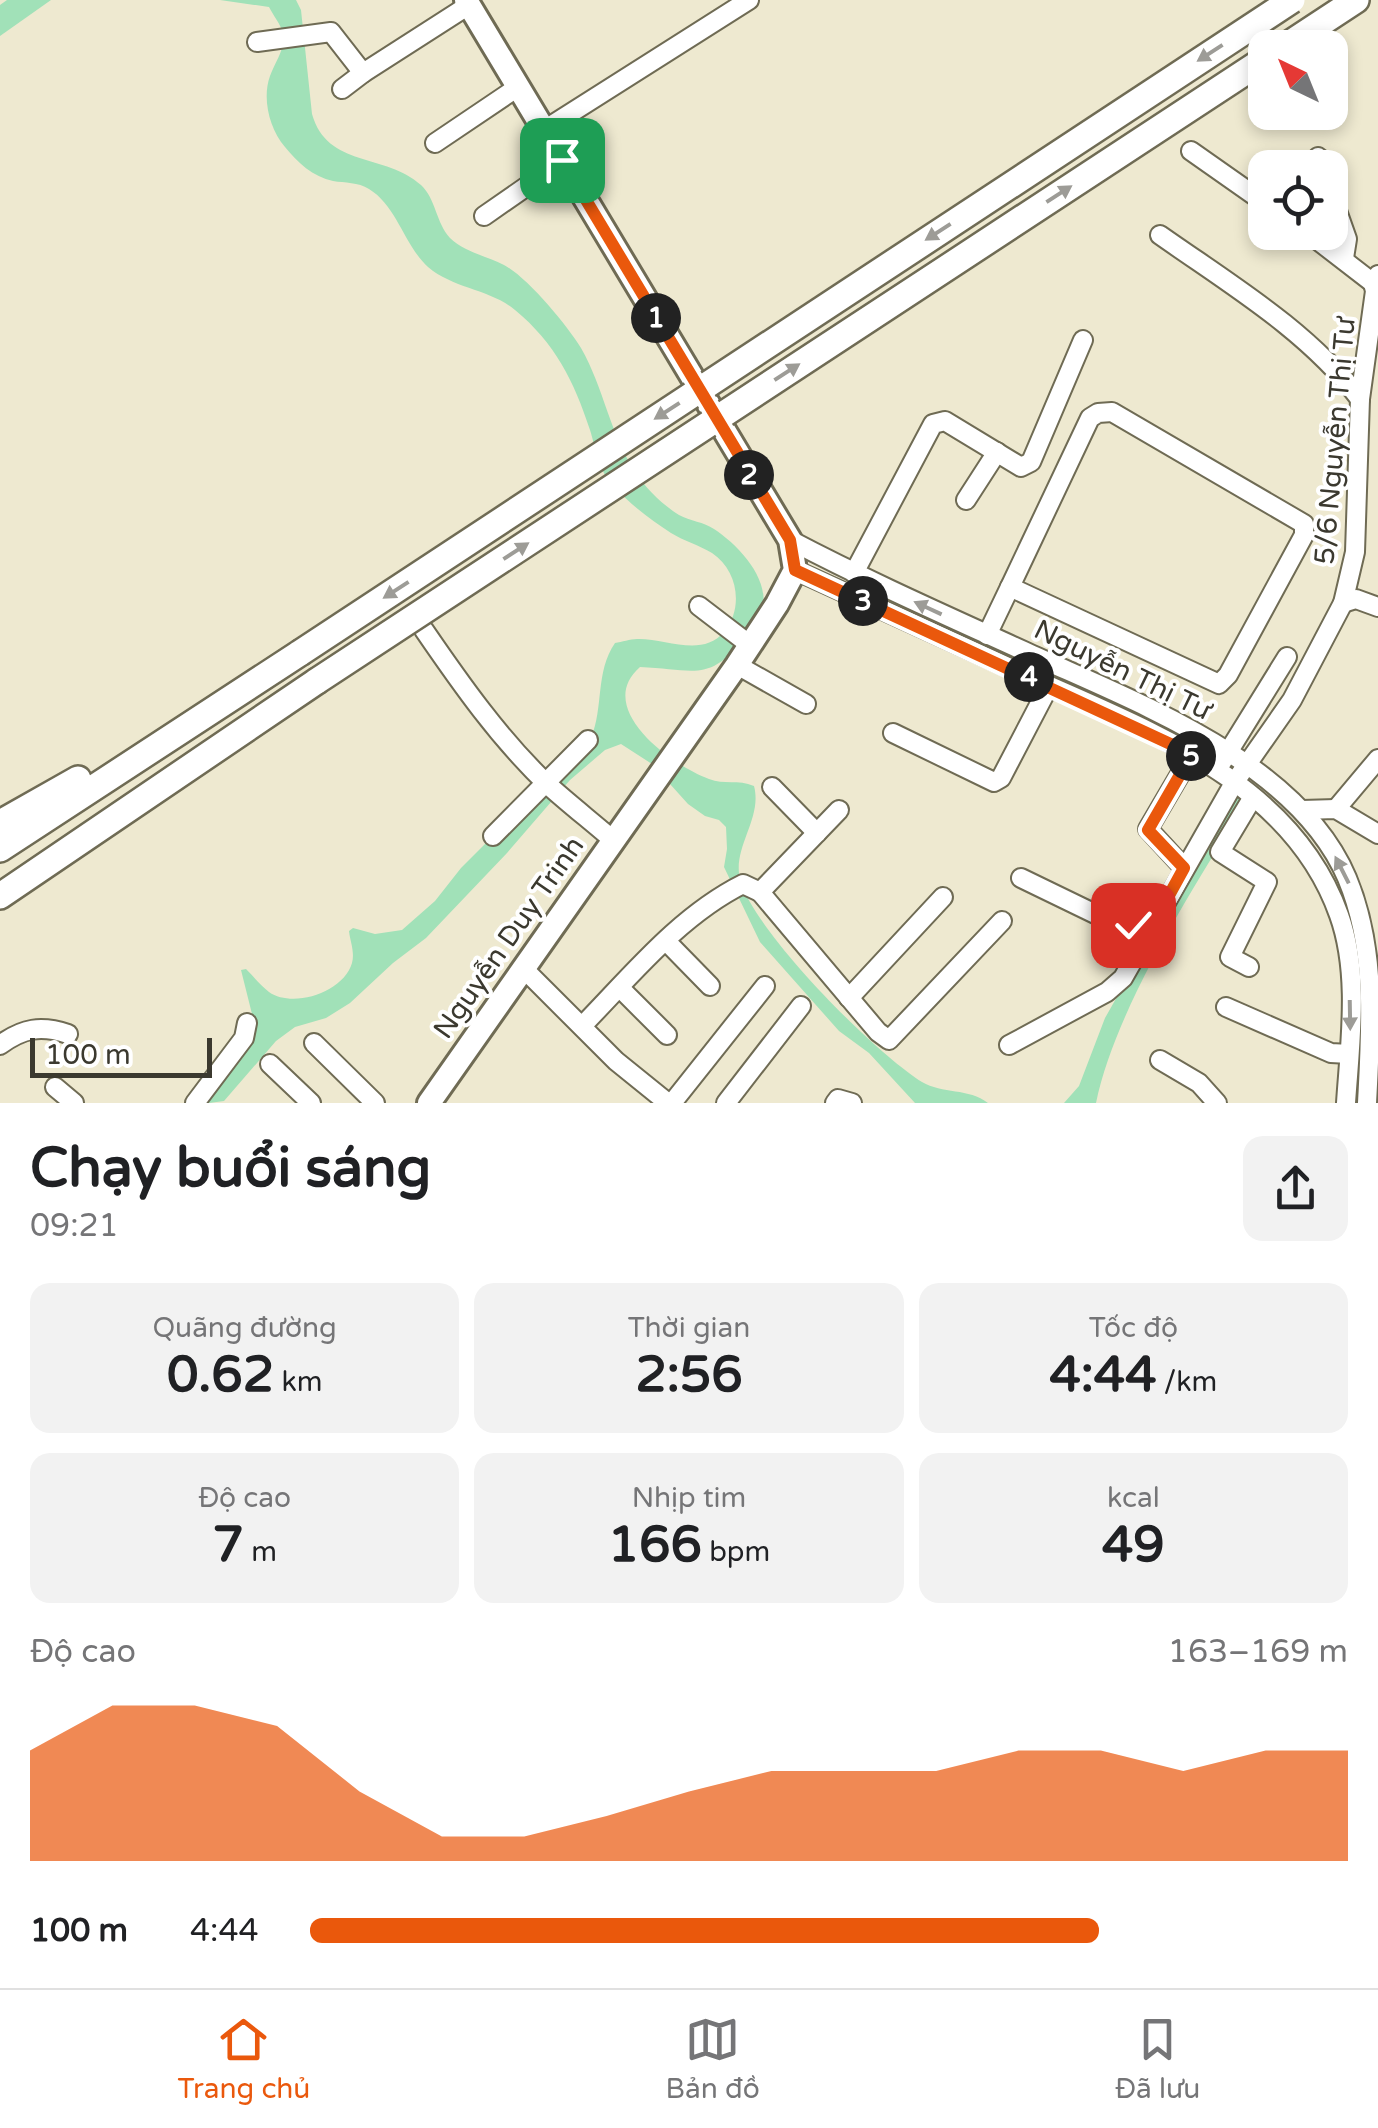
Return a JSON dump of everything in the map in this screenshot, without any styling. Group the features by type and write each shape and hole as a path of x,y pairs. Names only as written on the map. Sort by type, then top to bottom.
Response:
{"highway":[{"path":"0,849 1292,0"},
{"path":"1310,30 1356,0"},
{"path":"0,892 1248,70"},
{"path":"0,824 300,652"}],"main road":[{"path":"467,2 790,540 795,570 744,655"},
{"name":"Nguyễn Duy Trinh","path":"429,1103 744,655"}],"street":[{"path":"544,130 749,0"},
{"path":"342,89 467,2"},
{"path":"257,42 332,32 363,73"},
{"path":"435,144 518,87"},
{"path":"1191,152 1248,191"},
{"path":"484,216 562,160"},
{"path":"1160,235 1297,332 1360,399"},
{"path":"1333,250 1376,279"},
{"path":"1344,258 1345,250"},
{"name":"5/6 Nguyễn Thị Tư","path":"1009,1045 1116,985 1234,783 1292,700 1343,603 1355,552 1360,399 1376,279"},
{"path":"854,574 936,420 945,421 1020,466 1031,462 1082,340"},
{"path":"987,635 1010,586 1090,418 1098,413 1112,412 1304,524 1304,535 1228,674 1218,684 1010,586"},
{"path":"966,500 997,452"},
{"name":"Nguyễn Thị Tư","path":"790,540 854,574 1194,729 1302,810 1345,874 1369,952 1374,981 1367,1103"},
{"name":"Nguyễn Thị Tư","path":"795,570 1192,754 1254,796 1300,840 1325,881 1340,917 1349,955 1350,1054 1346,1103"},
{"path":"1343,603 1356,599 1378,606"},
{"path":"699,606 724,626 744,655 806,704"},
{"path":"424,630 471,699 546,782 613,840"},
{"path":"1216,770 1287,657"},
{"path":"893,733 994,782 1001,778 1048,686"},
{"path":"493,836 588,740"},
{"path":"1184,868 1148,830 1192,754"},
{"path":"1336,809 1378,758"},
{"path":"772,787 817,833"},
{"path":"1248,967 1230,957 1267,882 1220,852 1254,796"},
{"path":"1302,810 1336,809 1378,834"},
{"path":"582,1026 666,941 720,896 751,888 839,810"},
{"path":"1021,878 1120,926 1156,919"},
{"path":"751,888 882,1038 893,1039 1002,921"},
{"path":"849,998 943,898"},
{"path":"666,941 710,986"},
{"path":"523,968 616,1061 670,1103 765,986"},
{"path":"620,988 667,1035"},
{"path":"726,1103 801,1006"},
{"path":"1226,1006 1331,1053 1350,1054"},
{"path":"195,1103 244,1038 246,1023"},
{"path":"0,1045 36,1028 68,1034"},
{"path":"314,1043 375,1103"},
{"path":"1160,1060 1199,1083 1217,1103"},
{"path":"270,1064 312,1103"},
{"path":"55,1088 74,1103"},
{"path":"834,1103 838,1099 852,1103"}],"shaded area":[{"path":"7,0 51,0 0,36 0,5"},
{"path":"220,0 296,0 301,10 312,114 320,131 344,152 391,168 421,185 450,238 504,265 535,290 581,348 627,458 645,485 679,515 724,536 752,567 763,591 763,604 755,624 733,651 711,667 688,671 640,667 628,683 626,700 631,717 658,748 693,772 715,781 754,786 754,811 740,858 741,883 770,932 820,991 876,1046 922,1082 988,1103 915,1103 869,1053 839,1031 760,942 724,867 726,827 688,804 652,764 621,744 605,750 570,780 426,938 350,1003 326,1018 295,1027 276,1041 224,1101 209,1103 207,1099 247,1037 252,1014 241,970 246,969 269,992 291,999 316,995 339,982 352,963 349,931 353,928 375,934 402,930 435,901 461,868 591,738 605,666 615,643 648,639 705,644 724,632 736,601 732,579 721,560 656,523 608,479 570,379 529,323 505,303 428,267 379,196 356,184 319,176 290,153 275,131 267,103 270,76 283,44 281,27 269,7"},
{"path":"1234,791 1248,799 1139,987 1106,1066 1096,1103 1064,1103 1079,1086 1105,1018"}],"route":[{"path":"562,160 790,540 795,570 1182,746 1192,754 1148,830 1184,868 1156,919 1133,925"}]}
